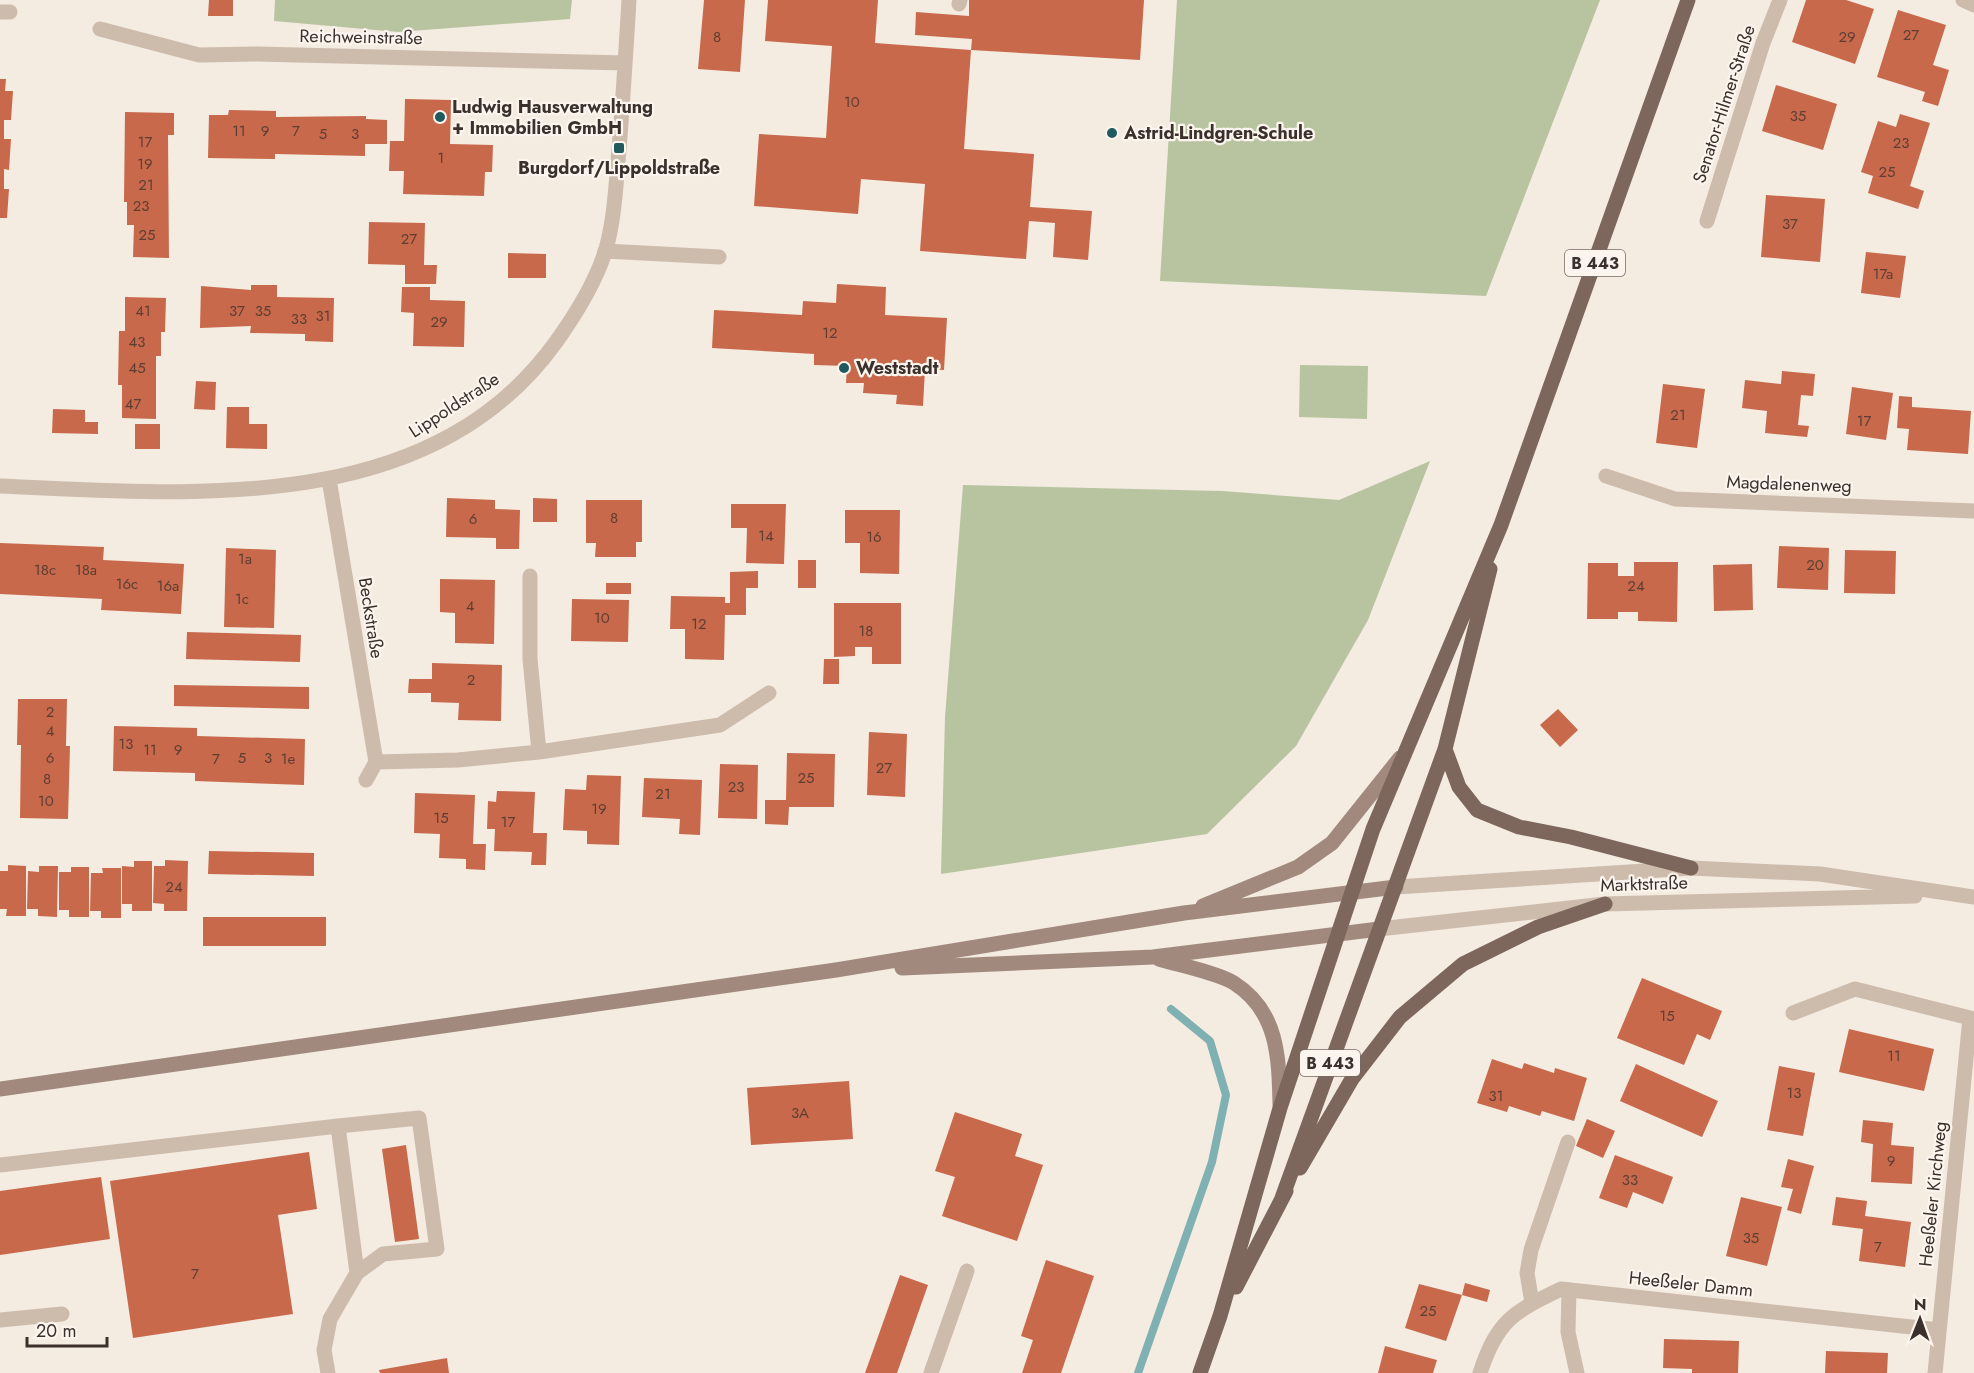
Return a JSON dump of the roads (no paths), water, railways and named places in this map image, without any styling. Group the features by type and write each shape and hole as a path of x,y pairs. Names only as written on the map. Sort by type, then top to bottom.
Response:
{"main road":[{"name":"B 443","path":"1200,1373 1220,1316 1280,1108 1352,891 1403,754 1501,525 1688,0"},
{"name":"B 443","path":"1220,1316 1282,1198 1378,929 1396,887 1445,749 1501,525"},
{"path":"1445,749 1459,787 1477,810 1519,827 1571,837 1691,868"},
{"path":"1282,1198 1353,1079 1400,1017 1463,964 1538,927 1605,904"}],"street":[{"name":"Lippoldstraße","path":"0,486 188,491 278,487 329,479 390,464 430,448 497,405 535,371 567,327 592,284 605,251 614,213 629,0"},
{"name":"Senator-Hilmer-Straße","path":"1707,221 1763,43 1780,0"},
{"path":"1963,0 1974,5"},
{"name":"Reichweinstraße","path":"100,29 199,55 257,54 626,63"},
{"path":"605,251 719,257"},
{"name":"Magdalenenweg","path":"1606,476 1674,499 1974,511"},
{"name":"Beckstraße","path":"329,479 376,762"},
{"path":"530,576 530,659 539,752"},
{"path":"366,780 376,762 458,760 539,752 720,725 768,693"},
{"path":"1184,914 1298,867 1332,843 1403,754"},
{"name":"Marktstraße","path":"1396,887 1691,868 1820,874 1974,897"},
{"path":"0,1089 836,970 1184,914 1396,887"},
{"name":"Marktstraße","path":"836,970 1154,957 1605,904 1954,894"},
{"path":"1154,957 1233,982 1259,1005 1272,1026 1278,1049 1280,1108"},
{"name":"Heeßeler Kirchweg","path":"1793,1012 1855,989 1972,1019 1935,1373"},
{"path":"0,1165 419,1118 437,1249 383,1254 357,1273 330,1319 324,1350 328,1373"},
{"path":"338,1126 357,1273"},
{"path":"1532,1303 1527,1273 1531,1250 1568,1142"},
{"path":"931,1373 967,1271"},
{"name":"Heeßeler Damm","path":"1480,1373 1490,1342 1519,1309 1561,1289 1939,1330"},
{"path":"1569,1290 1568,1332 1577,1373"},
{"path":"0,1320 62,1314"}],"waterway":[{"path":"1138,1373 1212,1162 1226,1095 1210,1041 1171,1009"}],"place":[{"name":"Ludwig Hausverwaltung + Immobilien GmbH","path":"440,117"},
{"name":"Astrid-Lindgren-Schule","path":"1112,133"},
{"name":"Burgdorf/Lippoldstraße","path":"619,148"},
{"name":"Weststadt","path":"844,368"}]}
